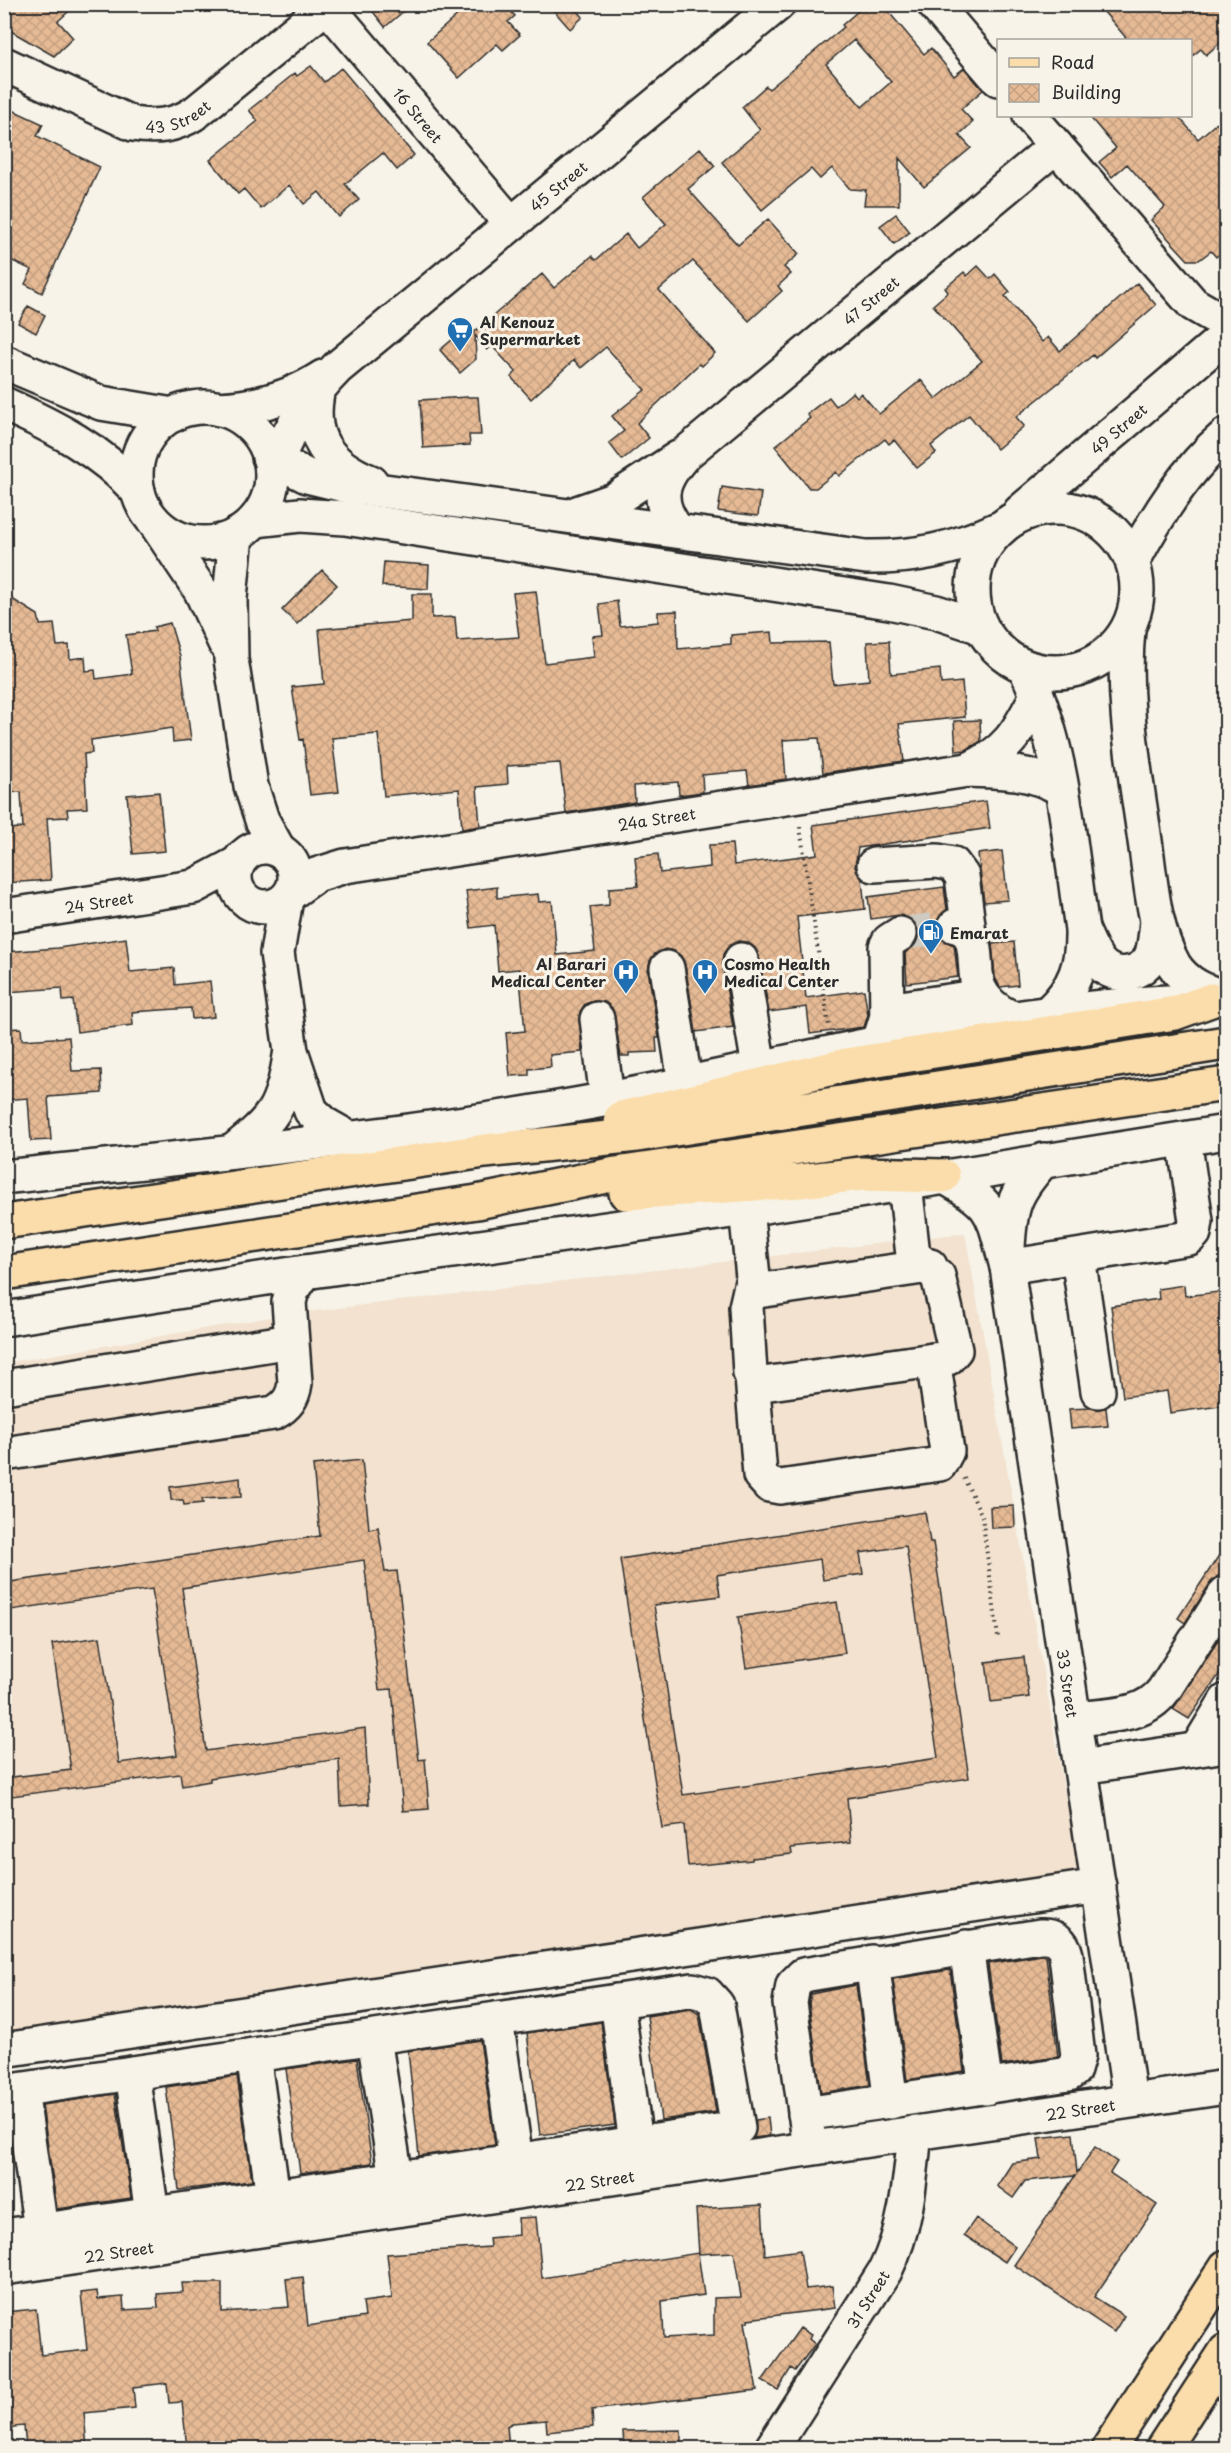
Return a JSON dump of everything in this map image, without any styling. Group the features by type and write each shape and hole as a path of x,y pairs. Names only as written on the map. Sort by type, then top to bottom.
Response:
{"main road":[{"path":"485,1151 846,1065 1175,1013 1221,999"},
{"path":"4,1222 485,1151 637,1135 1227,1043"},
{"path":"4,1273 477,1202 616,1174 1227,1084"},
{"path":"477,1202 800,1181 862,1174 943,1176"},
{"path":"1109,2448 1227,2267"},
{"path":"1163,2448 1227,2351"}],"street":[{"name":"45 Street","path":"272,462 291,429 328,379 511,224 778,4"},
{"path":"934,4 997,77"},
{"name":"16 Street","path":"328,5 511,224"},
{"name":"43 Street","path":"4,64 133,124 146,126 171,124 195,113 328,5"},
{"path":"1031,117 1193,304 1212,315 1227,320"},
{"name":"47 Street","path":"569,515 614,500 685,454 1056,146"},
{"path":"1193,304 1201,330 1201,357"},
{"name":"49 Street","path":"1005,524 1227,336"},
{"path":"4,362 71,393 102,403 173,415"},
{"name":"45 Street","path":"219,409 260,404 328,379"},
{"path":"328,379 315,403 317,432 331,458 355,476 394,492"},
{"path":"4,404 85,445 122,474 138,491"},
{"path":"231,659 219,624 201,591 147,513 138,491 136,473 139,455 147,439 158,425 173,415 195,408 219,409 238,417 254,430 272,462 268,497 245,528 230,598 231,659 251,786 262,820 295,873 277,953 291,1051 311,1111 326,1125 349,1138"},
{"path":"1133,561 1147,534 1181,483 1227,435"},
{"name":"47 Street","path":"676,530 665,510 663,488 666,477 685,454"},
{"path":"272,462 327,483 838,554 893,558 948,549 1047,508 1068,509 1089,515 1107,526 1122,542 1133,561 1137,599 1128,628 1125,674 1128,720 1157,921 1170,957 1182,975 1198,988 1221,999"},
{"path":"155,522 166,531 193,542 208,543 245,528 300,515 345,518 889,602 936,612 981,627"},
{"path":"1005,524 977,561 972,584 974,606 981,627 992,644 1031,681 1052,745 1082,929 1082,960 1077,975 1066,995 1049,1012"},
{"path":"1031,681 1047,672 1070,671 1091,664 1110,652 1128,628"},
{"name":"24a Street","path":"968,770 990,760 1006,747 1018,732 1031,681"},
{"name":"24a Street","path":"289,896 316,875 345,866 968,770 1018,772 1032,775 1060,788"},
{"path":"251,786 241,859 235,881 277,953"},
{"path":"241,859 261,848 283,854"},
{"name":"24a Street","path":"283,854 345,866"},
{"name":"24 Street","path":"193,887 241,859"},
{"path":"874,865 937,861 953,864 962,876 962,930 973,942 980,990 1000,1012 1010,1017"},
{"name":"24 Street","path":"4,916 193,887 219,890 247,901"},
{"path":"247,901 269,907 289,896"},
{"path":"1082,929 1100,964 1119,974 1130,973 1148,962 1157,921"},
{"path":"879,1042 887,1003 886,947 889,941 900,934"},
{"path":"736,963 754,1068"},
{"path":"667,968 685,1082"},
{"path":"887,1003 980,990"},
{"path":"4,1177 349,1138 607,1099 1010,1017 1119,1005 1221,999"},
{"path":"597,1019 607,1099"},
{"path":"232,1152 265,1125 274,1114 284,1089 291,1051"},
{"path":"4,1319 305,1272 746,1209 1227,1132"},
{"path":"1007,1267 1184,1241 1194,1233 1196,1221 1184,1139"},
{"name":"33 Street","path":"1007,1267 1013,1201 1025,1181 1044,1161"},
{"name":"33 Street","path":"943,1176 976,1194 989,1210 1007,1267 1131,2100"},
{"path":"752,1377 764,1384 948,1358 955,1350 940,1282 930,1266 918,1260 911,1248 904,1184"},
{"path":"746,1209 753,1277 746,1307 760,1475 769,1485 780,1487 935,1466 946,1456 933,1360"},
{"path":"1078,1257 1098,1391"},
{"path":"750,1292 930,1266"},
{"path":"4,1454 274,1413 282,1408 294,1393 289,1302 292,1291 305,1272"},
{"path":"4,1387 291,1341"},
{"path":"1075,1719 1135,1712 1152,1704 1164,1690 1227,1593"},
{"path":"1082,1767 1212,1747 1227,1701"},
{"path":"4,2050 1099,1886"},
{"path":"805,2114 1062,2077 1074,2070 1078,2056 1066,1955 1061,1942 1048,1935 872,1962 810,1972 793,1985 790,2003 805,2114 810,2148"},
{"path":"966,1947 986,2088"},
{"path":"872,1962 891,2102"},
{"path":"4,2236 636,2143 740,2143 720,2012 713,1998 692,1990 13,2091 41,2230"},
{"path":"617,2001 636,2143"},
{"path":"496,2019 516,2161"},
{"path":"374,2038 396,2178"},
{"path":"253,2055 273,2196"},
{"path":"132,2073 152,2214"},
{"name":"22 Street","path":"4,2268 740,2143 810,2148 1227,2087"},
{"name":"22 Street","path":"1194,2093 1227,2100"},
{"name":"31 Street","path":"772,2448 885,2271 895,2250 908,2204 915,2132"}],"path":[{"path":"800,827 833,1052"},
{"path":"946,1456 968,1484 982,1516 998,1637"}],"shaded area":[{"path":"965,1233 1081,1883 5,2065 5,1363 289,1314"}],"building":[{"path":"4,4 77,4 58,21 73,38 54,56 4,27"},
{"path":"367,4 412,4 385,27"},
{"path":"470,4 504,4 515,16 508,22 520,35 503,50 497,44 459,78 427,42"},
{"path":"548,4 572,4 583,17 570,29"},
{"path":"866,4 882,4 924,54 931,48 954,76 964,68 983,90 961,109 973,122 959,135 971,148 924,187 899,158 899,205 864,205 866,190 850,189 832,168 820,179 811,169 762,210 722,162 760,130 742,107 766,86 769,89 844,27 842,25","holes":["854,40 891,82 862,107 826,64"]},
{"path":"1097,4 1227,4 1227,37 1206,55 1201,49 1192,56 1192,39 1127,39"},
{"path":"311,66 324,82 341,68 414,155 397,170 383,153 345,184 359,200 339,217 319,192 304,204 289,185 261,209 244,189 238,194 210,160 258,121 249,110 295,73 297,76"},
{"path":"4,106 43,124 37,136 100,167 42,293 25,284 32,270 4,257"},
{"path":"1227,114 1227,247 1216,257 1211,251 1199,260 1188,260 1151,220 1165,207 1127,164 1112,177 1099,162 1116,148 1090,117 1179,117 1198,139"},
{"path":"700,148 715,166 688,189 738,245 768,219 799,254 784,267 791,274 778,286 782,291 749,321 693,261 659,290 715,353 702,366 699,364 637,423 649,438 622,460 609,443 624,431 612,416 645,390 606,347 581,368 574,360 531,399 511,377 516,372 492,346 487,350 475,335 476,359 460,373 440,350 461,332 466,339 542,274 554,288 592,256 596,260 626,234 637,248 666,224 643,197"},
{"path":"896,214 910,232 894,244 880,226"},
{"path":"978,266 990,279 995,274 1010,292 1005,296 1042,342 1048,337 1060,351 1137,283 1156,305 1095,358 1093,355 1016,417 1024,426 997,449 969,415 931,446 936,453 917,468 894,440 889,444 885,439 839,476 836,472 816,488 809,488 775,446 810,418 807,414 829,397 836,406 853,392 857,397 861,393 879,414 921,380 936,399 982,361 933,305 948,292 945,288 964,272 967,276"},
{"path":"28,306 45,315 36,333 18,323"},
{"path":"478,397 481,435 469,435 470,445 423,448 420,400"},
{"path":"722,487 761,493 758,516 718,511"},
{"path":"384,562 429,565 428,589 382,586"},
{"path":"322,570 337,585 297,624 282,610"},
{"path":"536,591 545,663 594,657 592,636 603,635 599,604 617,601 620,626 658,622 658,612 677,611 678,649 731,644 731,635 772,632 773,643 829,642 833,684 869,680 867,642 889,641 891,674 940,669 941,684 962,682 965,717 899,724 904,761 823,773 819,738 783,740 786,779 749,785 747,771 702,775 703,792 679,795 678,782 634,786 635,802 566,813 560,763 507,766 508,784 477,787 480,826 462,829 459,789 384,796 378,734 332,738 339,792 310,795 303,739 300,740 292,687 324,684 319,629 412,621 412,594 432,594 432,618 455,617 457,641 519,637 513,593"},
{"path":"4,594 38,615 40,625 54,624 57,646 69,645 70,659 85,657 86,671 95,670 96,679 132,674 126,635 155,631 154,627 170,623 180,656 191,740 173,742 172,728 91,740 92,753 84,754 87,808 67,809 68,817 47,818 51,880 5,883 4,829 23,828 21,792 4,793"},
{"path":"980,720 981,741 966,750 956,751 954,721"},
{"path":"159,792 165,851 133,854 127,795"},
{"path":"986,801 990,828 858,848 855,867 862,879 865,909 797,917 806,998 864,990 868,1015 864,1027 810,1034 807,1007 769,1012 759,956 755,948 747,942 738,941 729,946 723,954 722,963 733,1027 696,1032 685,965 681,956 665,949 655,954 648,970 659,1038 656,1038 657,1052 629,1053 629,1056 621,1056 612,1008 605,1002 594,1001 585,1004 580,1012 582,1052 550,1055 551,1067 529,1069 529,1075 510,1076 506,1033 525,1031 519,969 498,971 494,925 471,928 466,891 497,887 497,898 538,894 539,902 552,901 557,955 595,951 590,907 609,905 609,888 638,886 635,857 658,854 660,873 710,867 709,845 732,844 734,865 817,854 813,825"},
{"path":"1002,851 1008,900 984,902 978,854"},
{"path":"944,887 947,910 938,919 937,929 941,939 954,945 958,977 907,983 905,953 917,942 919,933 916,924 900,915 871,919 868,897"},
{"path":"126,938 130,972 174,968 175,985 210,981 214,1017 192,1019 191,1008 132,1012 133,1025 77,1032 73,1000 63,1001 62,988 7,992 4,952 58,948"},
{"path":"1014,942 1018,985 1000,987 995,977 992,944"},
{"path":"21,1028 22,1040 69,1037 72,1071 101,1070 102,1093 48,1097 51,1140 31,1141 28,1098 4,1100 4,1029"},
{"path":"1184,1285 1185,1296 1227,1291 1227,1405 1170,1413 1167,1391 1123,1397 1111,1306 1159,1299 1158,1289"},
{"path":"1106,1408 1108,1426 1071,1429 1069,1409"},
{"path":"362,1460 369,1529 378,1527 385,1572 397,1571 419,1760 425,1759 429,1809 403,1811 392,1689 379,1690 364,1560 182,1588 206,1751 365,1728 369,1804 341,1806 339,1759 210,1778 210,1781 182,1786 180,1774 4,1797 4,1778 71,1770 52,1644 100,1637 119,1763 177,1755 152,1589 4,1611 4,1583 320,1536 313,1465"},
{"path":"240,1478 241,1497 202,1499 203,1503 184,1505 183,1500 171,1500 170,1487"},
{"path":"1014,1506 1015,1527 991,1528 990,1507"},
{"path":"925,1512 930,1542 933,1542 969,1778 847,1798 851,1842 791,1848 792,1854 752,1858 752,1860 688,1866 684,1825 662,1828 620,1559","holes":["906,1546 938,1758 683,1795 654,1605 720,1596 717,1575 820,1559 823,1580 863,1574 860,1553"]},
{"path":"1227,1543 1227,1574 1218,1576 1211,1582 1185,1623 1178,1618"},
{"path":"837,1602 845,1653 746,1668 738,1617"},
{"path":"1227,1627 1227,1663 1189,1719 1173,1709"},
{"path":"1024,1657 1029,1697 991,1702 986,1662"},
{"path":"1046,1956 1058,2057 1002,2065 988,1964"},
{"path":"950,1970 964,2071 907,2080 893,1979"},
{"path":"856,1985 870,2085 821,2093 809,2003 811,1994"},
{"path":"691,2009 699,2014 716,2112 661,2120 647,2016"},
{"path":"601,2022 615,2125 540,2135 527,2033"},
{"path":"480,2040 495,2145 419,2156 408,2051"},
{"path":"357,2059 372,2163 300,2173 286,2069"},
{"path":"237,2076 252,2181 179,2190 166,2087"},
{"path":"115,2094 131,2198 57,2209 42,2105"},
{"path":"768,2118 770,2136 753,2138 756,2120"},
{"path":"1073,2134 1077,2173 1095,2147 1117,2162 1110,2173 1157,2205 1094,2297 1124,2316 1114,2332 1014,2265 1075,2176 1025,2181 1013,2198 997,2186 1012,2163 1041,2159 1038,2138"},
{"path":"762,2205 765,2255 800,2250 806,2289 832,2286 835,2308 748,2319 748,2322 745,2322 757,2390 592,2410 593,2427 547,2432 546,2420 512,2423 507,2426 509,2448 416,2448 415,2439 327,2446 328,2448 187,2448 182,2402 169,2403 167,2383 133,2387 135,2408 84,2413 87,2448 26,2448 24,2426 4,2428 4,2312 36,2309 41,2355 87,2350 81,2293 97,2291 98,2299 123,2297 124,2310 158,2308 157,2294 183,2292 182,2283 222,2283 222,2312 289,2307 286,2279 303,2277 308,2326 365,2317 363,2302 392,2298 387,2254 490,2247 489,2238 519,2235 518,2218 536,2217 542,2278 698,2253 704,2295 662,2301 664,2338 714,2335 714,2298 741,2297 734,2252 699,2254 696,2209"},
{"path":"976,2218 1015,2247 1005,2262 964,2235"},
{"path":"800,2328 811,2335 809,2339 815,2344 795,2371 791,2368 778,2390 762,2381"},
{"path":"681,2430 681,2448 624,2448 623,2431"}],"tunnel":[{"path":"900,934 955,926"}],"place":[{"name":"Al Kenouz Supermarket","path":"460,353"},
{"name":"Emarat","path":"931,955"},
{"name":"Al Barari Medical Center","path":"626,995"},
{"name":"Cosmo Health Medical Center","path":"705,995"}]}
